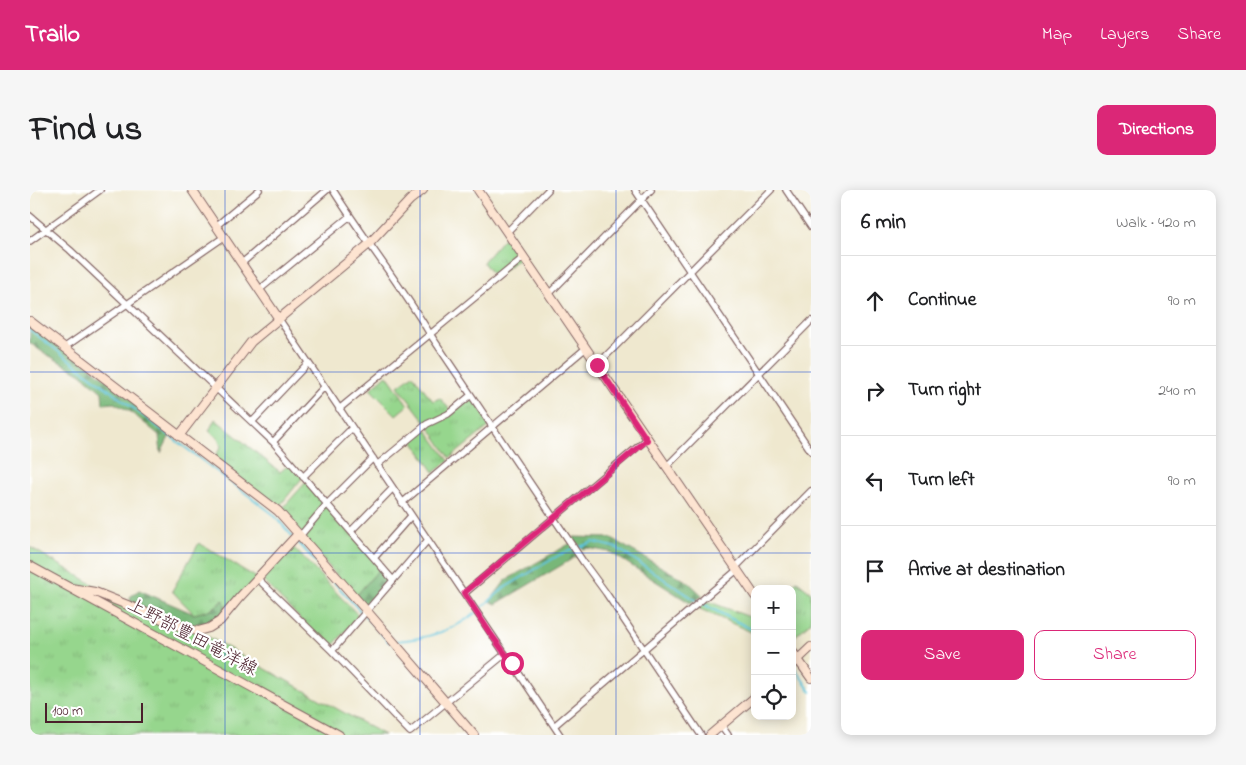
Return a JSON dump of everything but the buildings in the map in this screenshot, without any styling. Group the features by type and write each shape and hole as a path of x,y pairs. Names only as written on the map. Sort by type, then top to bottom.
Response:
{"street":[{"path":"30,241 100,190"},
{"path":"192,190 560,735"},
{"path":"216,226 259,190"},
{"path":"242,263 327,190"},
{"path":"333,190 368,245 408,297 430,334 492,427 701,735"},
{"path":"179,436 251,342 368,245 410,200 423,190"},
{"path":"478,190 751,590"},
{"path":"507,232 548,190"},
{"path":"635,190 811,450"},
{"path":"549,294 652,190"},
{"path":"597,365 771,190"},
{"path":"786,190 811,227"},
{"path":"30,216 127,303 273,442 393,580"},
{"path":"259,290 350,216"},
{"path":"65,347 224,237"},
{"path":"339,409 524,257"},
{"path":"30,320 278,511 474,735"},
{"path":"666,467 811,321"},
{"path":"402,503 586,348"},
{"path":"252,422 308,363"},
{"path":"273,442 324,387"},
{"path":"377,465 427,424 448,414 471,395"},
{"path":"304,477 352,428"},
{"path":"464,593 647,440"},
{"path":"68,588 95,592 187,628 198,631 209,628 220,621 257,578 373,458"},
{"path":"351,531 393,488"},
{"path":"554,726 736,569 811,491"},
{"path":"374,558 411,516"},
{"path":"332,651 427,540"},
{"name":"上野部豊田竜洋線","path":"30,566 339,735"},
{"path":"257,578 332,651 410,732 505,654"},
{"path":"796,661 811,647"},
{"path":"796,663 811,678"},
{"path":"710,735 751,700"},
{"path":"721,725 728,735"}],"green space":[{"path":"504,238 519,258 495,278 483,262"},
{"path":"30,320 172,431 161,453 159,435 131,412 114,403 103,404 102,392 81,374 30,343"},
{"path":"387,375 408,405 396,415 370,389"},
{"path":"413,375 433,401 440,398 451,411 471,395 491,425 450,458 398,386"},
{"path":"215,419 280,472 291,463 303,477 278,508 214,458 221,447 218,438 209,431"},
{"path":"426,429 449,461 434,472 413,441"},
{"path":"307,481 381,567 355,597 281,510"},
{"path":"574,537 610,538 688,582 703,596 690,603 610,552 588,548 583,549 575,541"},
{"path":"199,543 257,578 227,612 223,600 211,610 194,614 172,591"},
{"path":"571,543 579,555 496,604 490,601 506,580"},
{"path":"291,545 359,616 330,649 258,576"},
{"path":"30,547 129,606 198,631 384,735 30,735"},
{"path":"381,567 393,580 365,608 355,597"},
{"path":"797,581 811,592 811,622 796,635 796,585 792,585"},
{"path":"139,590 194,614 211,610 224,600 226,613 209,628 187,629 132,607 130,597"},
{"path":"702,599 751,617 751,632 700,609 699,606"}],"waterway":[{"path":"30,330 273,514 293,537"},
{"path":"296,540 362,613"},
{"path":"479,610 504,588 561,554 593,542 617,548 697,601"},
{"path":"701,603 753,630"},
{"path":"396,641 428,636 448,630 475,613"},
{"path":"365,616 389,642"},
{"path":"796,670 811,692"}],"route":[{"path":"512,663 464,593 647,440 597,365"}]}
